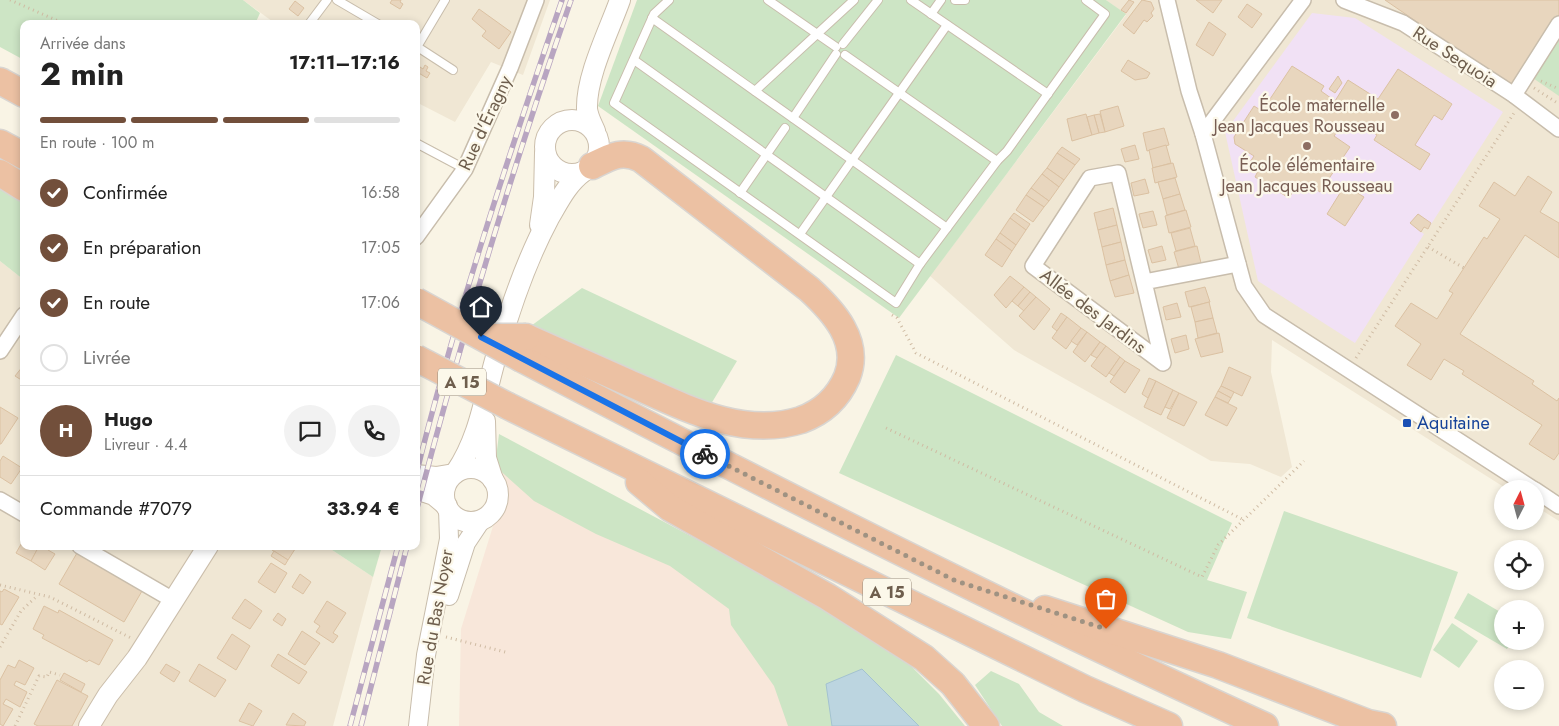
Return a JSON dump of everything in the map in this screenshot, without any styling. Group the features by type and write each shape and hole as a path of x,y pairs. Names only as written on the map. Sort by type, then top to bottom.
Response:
{"highway":[{"path":"0,82 20,92"},
{"path":"0,143 20,154"},
{"path":"524,348 687,408 739,424 762,426 781,425 810,417 833,400 841,390 848,374 850,347 846,333 831,309 809,289 641,160 628,154 618,154 587,169"},
{"path":"0,173 20,186"},
{"name":"A 15","path":"420,303 481,337 524,348 753,479 956,581 1101,651 1264,726"},
{"name":"A 15","path":"420,360 497,404 606,455 1085,689 1169,726"},
{"path":"606,455 670,508 828,597 924,658 953,684 986,726"},
{"path":"956,581 1218,665 1383,726"}],"main road":[{"path":"420,490 434,495 462,520 470,522 482,519 493,510 497,502 498,490 486,458 497,404 497,350 537,240 569,186 587,169 599,152 599,141 587,107 593,75 620,0"},
{"path":"537,240 544,197 546,137 572,106 593,75"},
{"path":"556,125 566,120 577,120 587,124 595,132"},
{"path":"545,153 549,163 562,173 572,175 587,169"},
{"path":"447,508 445,489 497,404"},
{"path":"420,475 436,477 464,469 476,468 487,473 493,480"},
{"path":"89,726 108,695 145,645 205,550"}],"street":[{"name":"Rue d'Éragny","path":"420,231 465,169 510,68 536,0"},
{"path":"1167,0 1189,92 1213,169 1244,286 1264,316 1519,480"},
{"path":"1203,134 1303,0"},
{"name":"Rue Sequoia","path":"1344,0 1403,23 1559,128"},
{"path":"1517,99 1523,81 1559,24"},
{"name":"Allée des Jardins","path":"1118,173 1144,282 1163,363 1033,266 1090,178 1118,173"},
{"path":"1144,282 1238,264"},
{"path":"0,351 20,320"},
{"path":"1544,496 1559,506"},
{"path":"0,500 20,512"},
{"name":"Rue du Bas Noyer","path":"418,726 426,655 449,539 447,508"},
{"name":"Rue du Bas Noyer","path":"429,726 435,657 445,611 466,543 482,519"},
{"path":"87,550 173,600"}],"lane":[{"path":"311,20 327,0"},
{"path":"337,0 371,20"},
{"path":"420,40 445,0"},
{"path":"668,0 652,18 614,103 896,303 920,264 997,161 1007,151 1105,14 1086,0"},
{"path":"768,0 838,48 839,56 845,54 997,161"},
{"path":"756,91 854,0"},
{"path":"792,118 838,48 878,0"},
{"path":"912,0 1048,94"},
{"path":"931,14 941,0"},
{"path":"955,0 965,0"},
{"path":"652,18 947,228"},
{"path":"800,234 947,25"},
{"path":"420,49 453,70"},
{"path":"634,60 920,264"},
{"path":"740,193 785,128"},
{"path":"420,145 465,169"}],"path":[{"path":"10,0 56,20"},
{"path":"1523,81 1559,104"},
{"path":"1349,369 1428,247 1517,99"},
{"path":"1428,247 1464,268"},
{"path":"888,312 897,318 916,353 1244,520"},
{"path":"886,428 1202,577 1218,545 1304,461"},
{"path":"0,585 38,596 50,597 145,645"},
{"path":"0,647 21,611 38,596"},
{"path":"446,637 509,653"},
{"path":"15,726 39,676 46,677 49,672 60,675"}],"shaded area":[{"path":"243,0 550,0 523,75 491,62 455,122 420,104 420,20 270,20"},
{"path":"1106,0 1559,0 1559,521 1544,512 1544,480 1494,481 1272,340 1271,372 1292,467 1281,477 1250,464 1211,461 1014,350 930,276 1126,15"},
{"path":"1312,13 1355,18 1503,112 1428,229 1424,227 1421,232 1424,234 1355,343 1258,281 1225,132"},
{"path":"0,261 20,277 20,550 332,550 373,577 333,726 0,726"},
{"path":"495,466 692,564 735,608 810,726 459,726 461,629 503,500 500,480"}],"green space":[{"path":"0,0 243,0 260,13 257,20 20,20 20,58 0,47"},
{"path":"637,0 1106,0 1126,14 899,318 598,106"},
{"path":"1559,31 1559,96 1527,74"},
{"path":"0,186 20,198 20,277 0,261"},
{"path":"582,288 737,361 711,404 531,326"},
{"path":"896,355 1232,523 1207,580 1247,592 1231,639 1188,632 839,473"},
{"path":"499,434 837,614 900,655 939,694 965,726 788,726 774,686 731,625 729,609 670,566 596,534 534,501 495,466"},
{"path":"1284,511 1458,572 1421,678 1247,618"},
{"path":"332,550 381,550 373,577"},
{"path":"1468,593 1494,608 1494,641 1454,618"},
{"path":"1452,623 1478,641 1459,668 1433,650"},
{"path":"991,671 1019,684 1039,712 1063,726 1002,726 975,685"}],"water":[{"path":"862,669 919,726 832,726 826,684"}],"building":[{"path":"392,0 401,0 400,2 403,4 400,9 390,3"},
{"path":"1129,0 1134,2 1126,13 1121,10"},
{"path":"1142,0 1151,2 1154,9 1151,13 1153,16 1147,22 1144,20 1134,34 1123,25"},
{"path":"1196,0 1222,0 1213,13"},
{"path":"1385,0 1559,0 1559,15 1512,87"},
{"path":"295,1 304,8 298,16 289,9"},
{"path":"1247,4 1262,14 1252,28 1238,17"},
{"path":"479,9 511,32 499,49 482,36 486,31 472,19"},
{"path":"1209,22 1226,34 1213,56 1196,45"},
{"path":"1128,60 1150,73 1147,78 1135,80 1121,71"},
{"path":"425,65 428,67 426,71 430,73 427,78 420,74 420,67 423,69"},
{"path":"1292,66 1324,86 1321,91 1335,101 1348,80 1378,99 1398,69 1452,104 1442,120 1434,115 1415,145 1430,154 1420,170 1374,140 1377,135 1363,126 1359,131 1344,122 1334,136 1350,147 1320,192 1305,182 1304,189 1297,185 1289,198 1255,177 1258,171 1248,165 1254,156 1235,144 1234,137 1254,106 1262,111"},
{"path":"1338,76 1342,83 1335,93 1329,89"},
{"path":"1118,106 1124,126 1105,132 1100,111"},
{"path":"1086,114 1092,135 1072,141 1067,119"},
{"path":"1100,114 1105,132 1099,133 1094,115"},
{"path":"1094,115 1099,133 1092,135 1087,117"},
{"path":"1164,128 1169,145 1147,151 1143,133"},
{"path":"1135,145 1139,159 1125,162 1121,149"},
{"path":"1166,145 1171,163 1153,168 1149,150"},
{"path":"1062,147 1080,159 1075,165 1057,153"},
{"path":"1057,153 1075,165 1064,180 1047,168"},
{"path":"1173,163 1177,177 1155,183 1152,168"},
{"path":"1047,168 1064,180 1059,187 1042,174"},
{"path":"1042,174 1059,187 1049,201 1031,188"},
{"path":"1528,176 1552,192 1540,212 1559,223 1559,258 1525,235 1460,334 1534,381 1532,384 1557,401 1559,398 1559,453 1554,460 1529,444 1542,425 1462,374 1464,371 1444,359 1431,380 1407,365 1421,344 1395,326 1411,303 1437,319 1453,293 1449,291 1484,237 1487,239 1500,219 1479,206 1494,182 1515,196"},
{"path":"1175,178 1180,194 1163,199 1158,182"},
{"path":"1145,179 1149,193 1134,196 1131,183"},
{"path":"1345,185 1364,197 1345,226 1327,214"},
{"path":"1031,188 1049,201 1044,207 1026,195"},
{"path":"1180,194 1185,210 1167,215 1163,199"},
{"path":"1026,195 1044,207 1033,222 1016,210"},
{"path":"1113,208 1117,225 1098,230 1094,213"},
{"path":"1186,210 1191,227 1169,233 1165,216"},
{"path":"1153,211 1157,225 1143,228 1139,214"},
{"path":"1014,213 1030,224 1026,230 1010,218"},
{"path":"1418,214 1431,223 1428,229 1424,227 1421,232 1410,223"},
{"path":"1010,218 1026,230 1016,245 1000,233"},
{"path":"1117,225 1121,242 1102,247 1098,230"},
{"path":"1190,228 1195,246 1176,251 1171,233"},
{"path":"1000,233 1016,245 1012,251 996,239"},
{"path":"996,239 1012,251 1002,267 985,255"},
{"path":"1121,242 1125,260 1106,265 1102,247"},
{"path":"1162,246 1166,260 1152,263 1148,250"},
{"path":"1197,246 1201,263 1179,269 1174,252"},
{"path":"1125,260 1129,275 1110,281 1106,265"},
{"path":"1129,275 1134,293 1115,297 1110,281"},
{"path":"1010,276 1024,287 1006,308 994,295"},
{"path":"1024,287 1030,292 1018,306 1012,301"},
{"path":"1205,287 1210,302 1189,307 1185,292"},
{"path":"1030,292 1036,297 1024,311 1018,306"},
{"path":"1036,297 1050,309 1034,330 1019,316"},
{"path":"1209,302 1213,318 1195,322 1191,307"},
{"path":"1177,303 1181,317 1166,320 1163,307"},
{"path":"1061,313 1067,317 1057,331 1052,327"},
{"path":"1067,317 1081,328 1066,349 1052,338"},
{"path":"1213,318 1217,333 1198,338 1195,322"},
{"path":"1081,328 1087,332 1077,345 1071,341"},
{"path":"1087,332 1100,342 1085,362 1073,352"},
{"path":"1219,333 1223,352 1201,357 1195,339"},
{"path":"1186,335 1189,349 1175,353 1171,339"},
{"path":"1100,342 1106,346 1097,358 1091,355"},
{"path":"1106,346 1120,357 1106,377 1091,366"},
{"path":"1120,357 1125,361 1114,376 1109,373"},
{"path":"1125,361 1140,370 1125,393 1110,382"},
{"path":"1229,367 1251,377 1242,396 1221,386"},
{"path":"20,370 20,379 15,376"},
{"path":"1149,378 1156,381 1148,398 1142,394"},
{"path":"1156,381 1173,390 1161,415 1144,407"},
{"path":"1221,386 1234,392 1231,398 1218,391"},
{"path":"1173,390 1179,393 1170,409 1165,407"},
{"path":"1218,391 1231,398 1228,403 1215,397"},
{"path":"1179,393 1197,402 1184,426 1167,418"},
{"path":"1215,397 1237,408 1227,426 1205,415"},
{"path":"0,407 18,418 1,444 0,444"},
{"path":"3,456 20,467 20,471 11,484 0,477 0,461"},
{"path":"20,546 20,550 37,550 31,561 16,553"},
{"path":"37,550 48,550 55,554 45,570 31,561"},
{"path":"272,550 294,550 288,560"},
{"path":"274,551 288,560 285,565 271,556"},
{"path":"77,553 142,591 124,622 59,584"},
{"path":"271,563 287,573 275,593 258,582"},
{"path":"300,574 311,582 303,594 292,587"},
{"path":"4,589 19,597 2,625 0,624 0,591 2,592"},
{"path":"245,599 262,611 250,629 232,618"},
{"path":"327,601 346,613 333,633 338,636 333,643 316,632 320,626 314,622"},
{"path":"44,606 58,613 59,610 113,640 99,665 89,660 87,662 42,638 44,635 33,629"},
{"path":"278,613 286,619 282,626 273,620"},
{"path":"302,631 320,643 305,665 288,654"},
{"path":"232,634 250,646 236,670 217,658"},
{"path":"278,654 307,672 299,684 271,666"},
{"path":"19,660 34,668 25,685 16,681 14,685 27,692 20,707 6,699 3,704 13,709 3,726 0,724 0,680 8,665 15,668"},
{"path":"166,664 180,672 174,682 160,673"},
{"path":"199,664 226,680 215,697 189,681"},
{"path":"64,673 85,684 81,692 60,680"},
{"path":"57,680 88,696 72,726 38,726 34,724"},
{"path":"249,703 262,711 253,726 239,721"},
{"path":"293,713 306,722 304,726 286,725"}],"railway":[{"path":"420,460 448,355 484,236 562,0"},
{"path":"420,497 488,254 571,0"},
{"path":"350,726 397,550"},
{"path":"361,726 406,550"}],"way so far":[{"path":"705,454 956,581 1106,629"}],"place":[{"name":"École maternelle Jean Jacques Rousseau","path":"1395,115"},
{"name":"École élémentaire Jean Jacques Rousseau","path":"1307,146"},
{"name":"Aquitaine","path":"1407,423"}],"route":[{"path":"481,337 705,454"}]}
